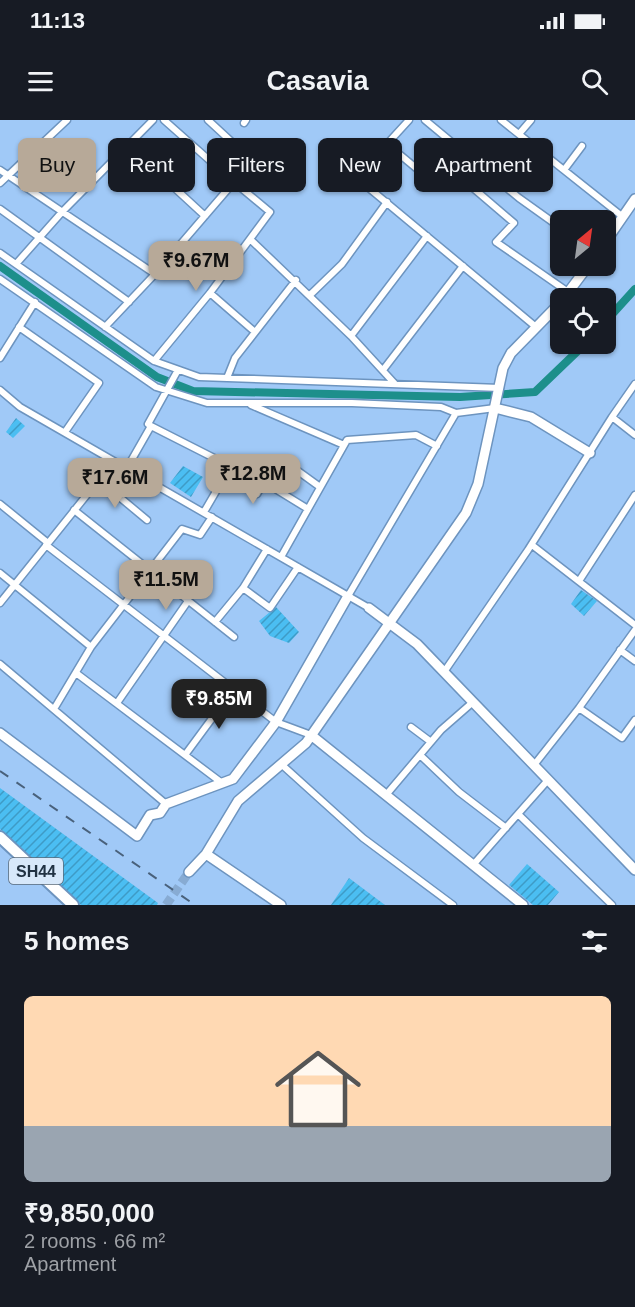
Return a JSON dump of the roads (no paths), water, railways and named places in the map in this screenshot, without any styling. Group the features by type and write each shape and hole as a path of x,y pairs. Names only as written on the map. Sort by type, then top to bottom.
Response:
{"main road":[{"name":"SH44","path":"0,837 73,905"}],"street":[{"path":"0,183 67,120"},
{"path":"135,138 153,120"},
{"path":"164,120 207,158"},
{"path":"208,120 228,138"},
{"path":"409,120 387,144 416,168 432,152 514,223 496,242 552,288"},
{"path":"425,120 519,198 550,220"},
{"path":"501,120 623,217"},
{"path":"519,134 531,120"},
{"path":"564,171 582,146"},
{"path":"16,264 62,212 108,165"},
{"path":"0,170 155,274"},
{"path":"179,192 205,216"},
{"path":"105,327 155,274 225,192"},
{"path":"154,361 210,293 270,212 246,192"},
{"path":"375,192 536,327"},
{"path":"616,227 635,199"},
{"path":"310,295 342,264 387,202"},
{"path":"0,209 129,302"},
{"path":"351,336 427,236"},
{"path":"251,240 296,280 395,384"},
{"path":"0,253 154,361 199,377 500,388"},
{"path":"383,370 463,266"},
{"path":"0,279 156,387 207,403 441,407 456,412 495,408 531,417 590,453"},
{"path":"227,378 235,358 296,280"},
{"path":"210,293 255,333"},
{"path":"0,358 35,302"},
{"path":"189,872 206,854 238,801 311,735 391,624 466,513 478,484 503,368 511,353 550,312"},
{"path":"19,327 99,383 65,432"},
{"path":"178,370 148,424 218,460 214,469 257,494 264,482 308,509"},
{"path":"444,672 532,545 635,384"},
{"path":"0,390 20,407 369,608 391,624 417,644 635,870"},
{"path":"246,403 344,445"},
{"path":"0,733 137,836 150,815 160,813 166,804 233,779 276,723 456,412"},
{"path":"612,417 635,435"},
{"path":"127,468 151,426"},
{"path":"281,557 347,440 416,435 437,446"},
{"path":"0,603 114,461"},
{"path":"291,466 320,487"},
{"path":"204,513 225,476"},
{"path":"99,480 147,520"},
{"path":"579,581 635,495"},
{"path":"0,504 124,606 276,723 311,735 523,905"},
{"path":"74,510 234,637"},
{"path":"54,709 92,647 182,529 200,536 212,517"},
{"path":"532,545 635,625"},
{"path":"215,622 254,574 267,549"},
{"path":"243,588 270,608 298,567"},
{"path":"0,573 92,647"},
{"path":"117,703 189,601"},
{"path":"534,765 579,708 635,630"},
{"path":"620,650 635,661"},
{"path":"0,664 166,804"},
{"path":"76,673 222,783"},
{"path":"185,755 233,690"},
{"path":"386,795 431,742 473,702"},
{"path":"579,708 622,738 635,720"},
{"path":"411,726 431,742"},
{"path":"420,755 459,792 506,828"},
{"path":"281,764 363,838 453,905"},
{"path":"473,865 548,780"},
{"path":"518,814 612,905"},
{"path":"206,854 281,905"}],"waterway":[{"path":"0,266 157,377 193,391 460,397 535,392 575,354"},
{"path":"616,310 635,289"}],"tunnel":[{"path":"166,905 189,872"}],"railway":[{"path":"0,771 195,905"}]}
